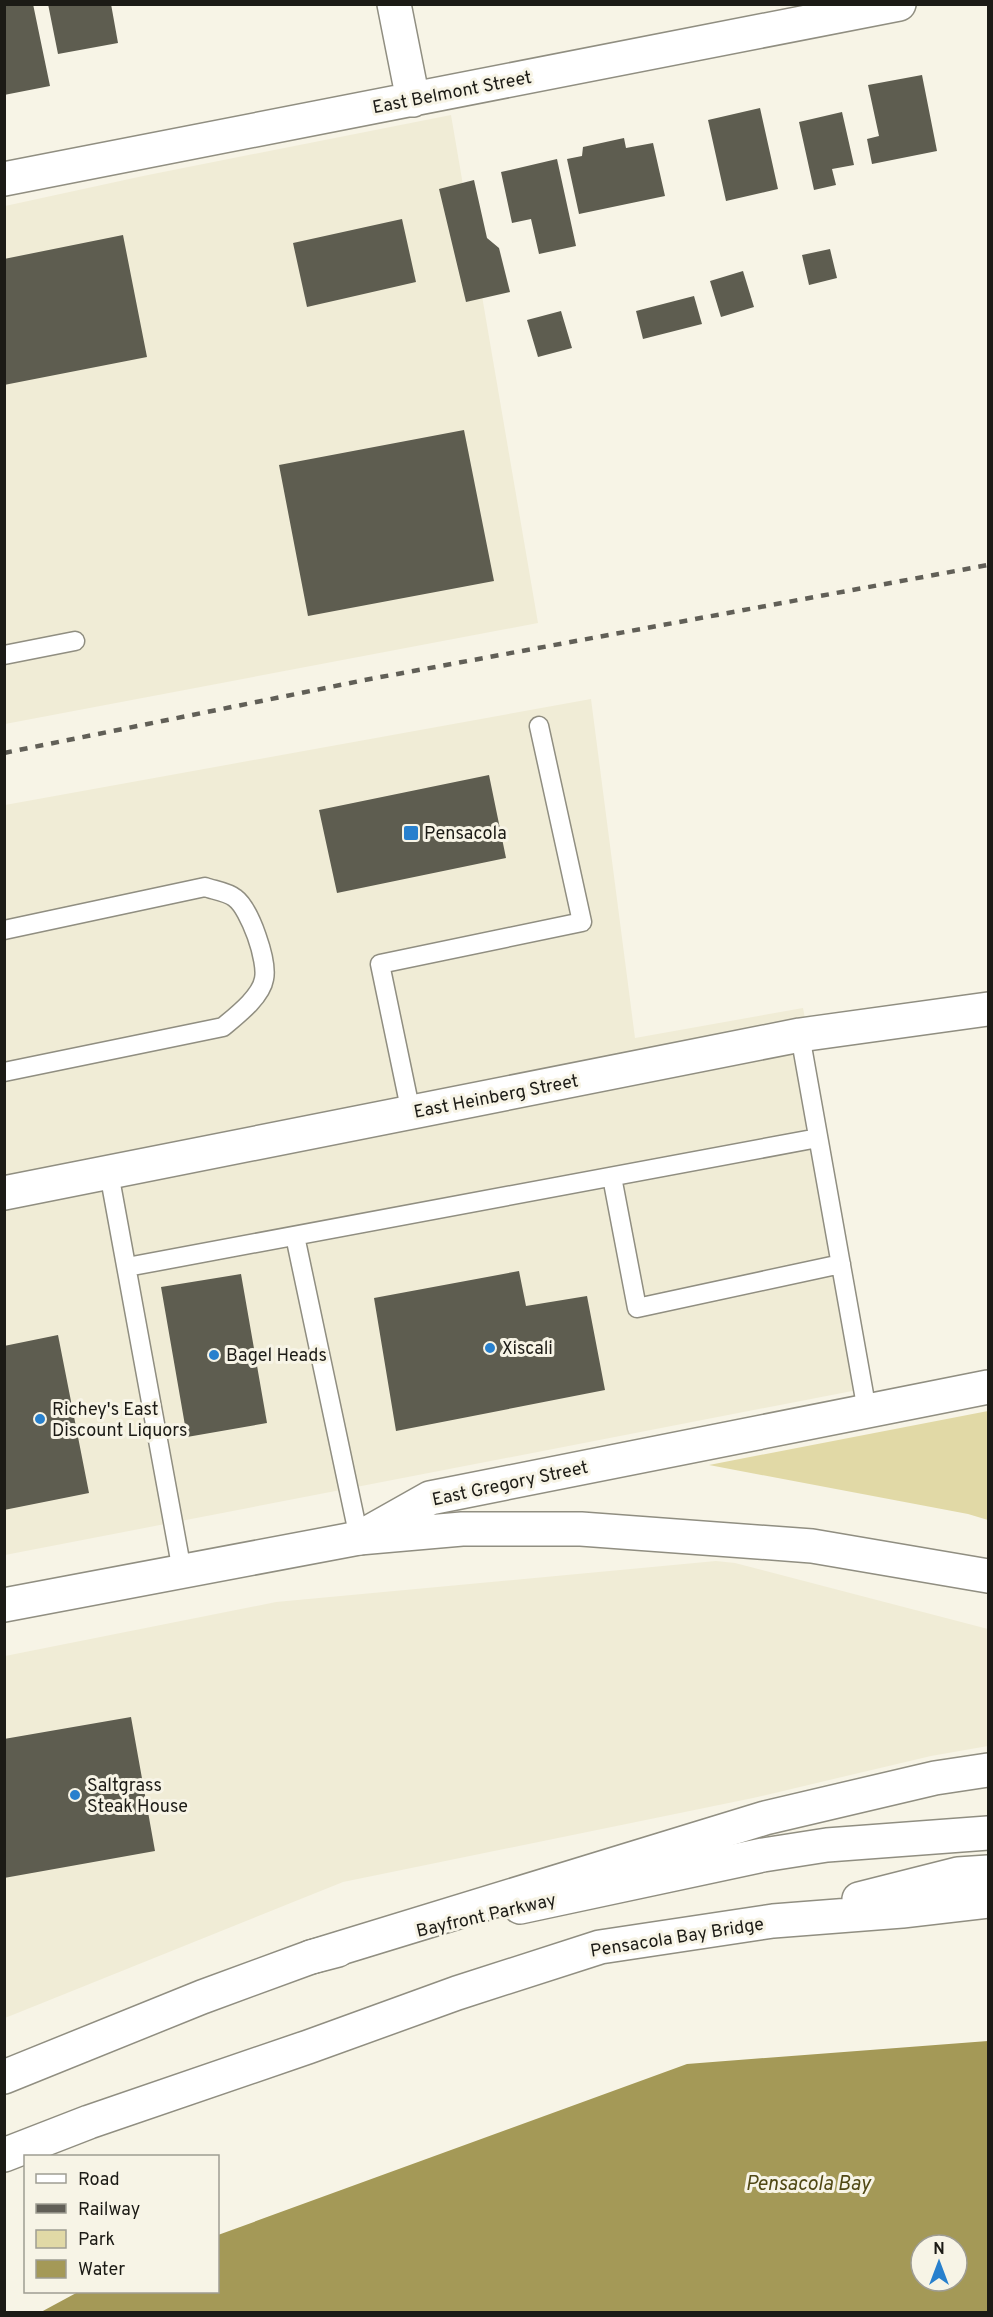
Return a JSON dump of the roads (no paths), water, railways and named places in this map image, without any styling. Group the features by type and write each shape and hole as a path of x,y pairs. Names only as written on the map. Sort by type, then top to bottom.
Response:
{"main road":[{"path":"394,4 413,100"},
{"name":"East Belmont Street","path":"4,179 899,4"},
{"name":"East Heinberg Street","path":"4,1193 800,1035 988,1009"},
{"name":"East Gregory Street","path":"4,1605 359,1538 430,1498 988,1387"},
{"path":"359,1538 462,1529 592,1529 812,1546 988,1576"},
{"path":"311,1957 765,1818 935,1778 988,1770"},
{"name":"Bayfront Parkway","path":"4,2077 202,1997 311,1957 539,1902 763,1855 827,1845 988,1833"},
{"path":"773,1921 958,1874 988,1872"},
{"name":"Pensacola Bay Bridge","path":"4,2156 89,2122 457,1993 600,1947 773,1921 902,1911 988,1901"}],"lane":[{"path":"4,655 75,641"},
{"path":"411,1113 380,964 582,922 539,726"},
{"path":"4,930 205,887 236,898 253,926 264,958 264,980 247,1007 223,1028 4,1072"},
{"path":"800,1035 867,1411"},
{"path":"127,1268 818,1138"},
{"path":"109,1173 182,1571"},
{"path":"612,1177 637,1308 841,1263"},
{"path":"295,1236 359,1538"}],"water":[{"name":"Pensacola Bay","path":"988,2041 988,2312 41,2312 76,2293 219,2293 219,2235 687,2064"}],"railway":[{"path":"4,753 370,679 988,565"}],"place":[{"name":"Pensacola","path":"411,833"},
{"name":"Xiscali","path":"490,1348"},
{"name":"Bagel Heads","path":"214,1355"},
{"name":"Richey's East Discount Liquors","path":"40,1419"},
{"name":"Saltgrass Steak House","path":"75,1795"}]}
